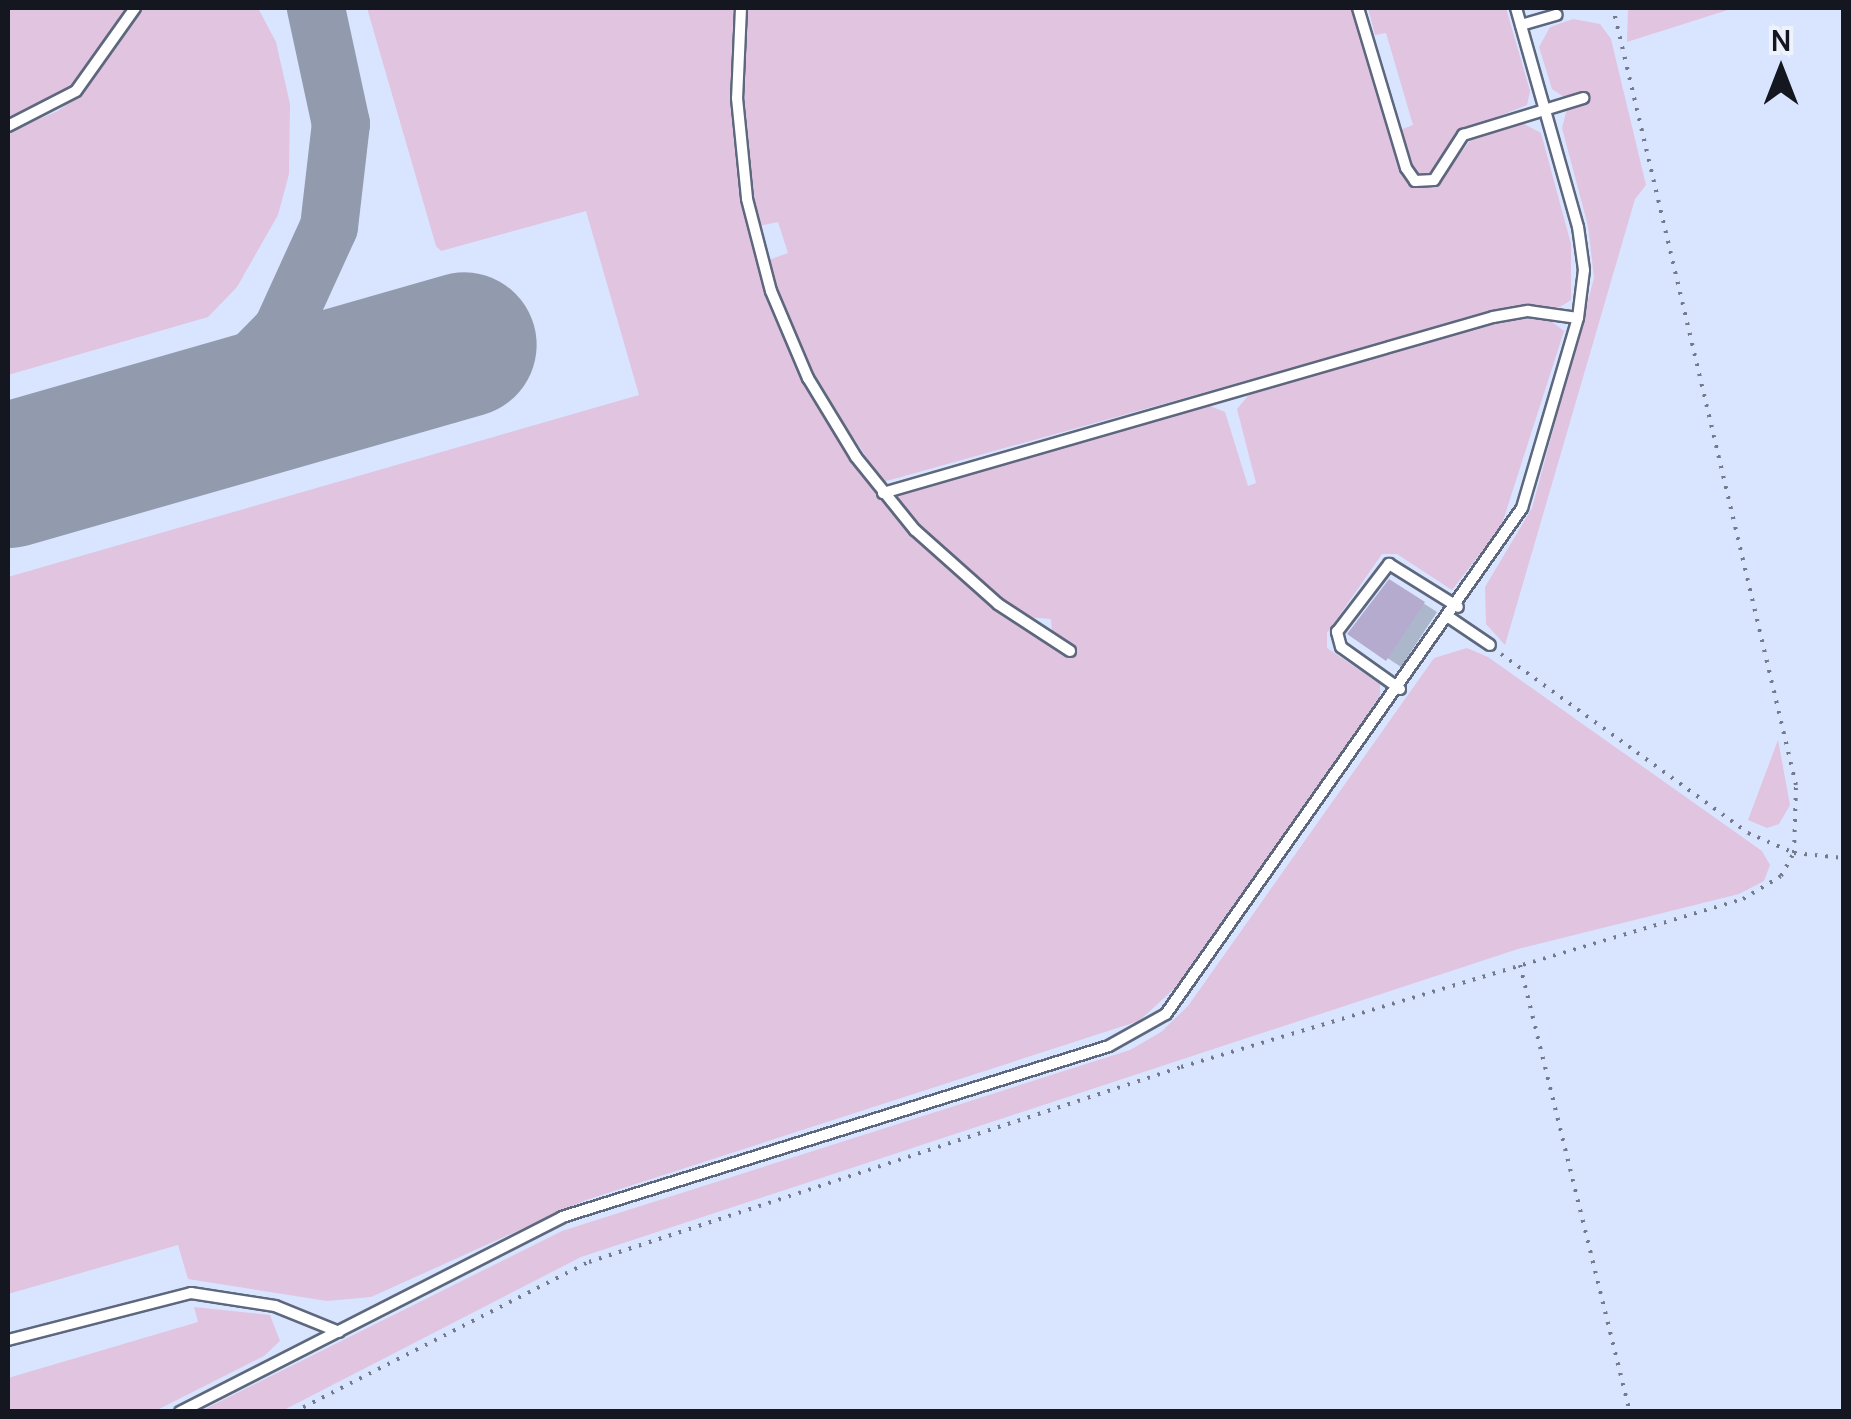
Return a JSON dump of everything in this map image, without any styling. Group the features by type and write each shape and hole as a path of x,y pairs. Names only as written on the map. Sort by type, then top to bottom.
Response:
{"lane":[{"path":"8,126 76,91 136,8"},
{"path":"741,8 738,130 762,264 815,391 883,493 974,584 1070,650"},
{"path":"1358,8 1406,168 1416,181 1434,180 1463,135 1584,98"},
{"path":"180,1412 562,1217 1139,1033 1187,990 1518,518 1578,318 1583,250 1516,8"},
{"path":"1521,25 1558,15"},
{"path":"883,493 1493,316 1528,311 1578,318"},
{"path":"1400,689 1336,640 1371,584 1391,563 1458,607"},
{"path":"1450,618 1490,645"},
{"path":"8,1340 191,1293 275,1306 338,1332"}],"path":[{"path":"294,1412 589,1262 1520,963 1760,892 1781,876 1794,852 1796,785 1612,8"},
{"path":"1490,645 1748,832 1794,852 1844,858"},
{"path":"1520,963 1630,1412"}],"shaded area":[{"path":"8,8 127,8 71,88 8,119"},
{"path":"141,8 258,8 276,42 290,104 289,174 278,215 237,287 208,317 8,375 8,132 58,111 84,91"},
{"path":"367,8 737,8 733,99 742,191 766,288 807,383 855,462 906,526 988,600 1052,633 1051,619 1026,617 992,592 925,533 895,495 1205,404 1225,412 1248,486 1256,483 1237,409 1252,391 1499,320 1547,318 1564,331 1501,527 1452,590 1397,554 1382,554 1327,633 1327,648 1380,684 1380,699 1176,987 1139,1021 586,1200 371,1297 327,1301 188,1279 178,1245 8,1294 8,577 639,395 586,211 441,251 436,246"},
{"path":"746,8 1353,8 1401,169 1411,183 1439,182 1472,138 1522,123 1541,133 1571,244 1571,300 1560,307 1503,309 883,482 813,377 766,261 788,253 778,222 758,226 752,202 741,99"},
{"path":"1368,8 1506,8 1530,91 1527,105 1458,132 1432,175 1417,176 1400,130 1413,125 1386,33 1375,35"},
{"path":"1628,8 1734,8 1627,42"},
{"path":"1573,19 1600,24 1611,39 1646,185 1635,199 1505,645 1486,624 1485,587 1532,508 1594,278 1588,226 1562,128 1567,109 1587,101 1585,93 1564,97 1552,89 1539,47 1550,27"},
{"path":"1467,648 1488,657 1762,851 1770,865 1764,881 1739,894 1518,949 581,1257 282,1411 201,1411 562,1231 1130,1050 1161,1032 1188,1006 1434,658"},
{"path":"1778,740 1790,805 1779,824 1767,828 1748,820"},
{"path":"194,1307 270,1315 280,1341 264,1356 155,1411 8,1411 8,1378 198,1322"}],"building":[{"path":"1389,579 1425,602 1386,661 1347,634"}],"taxiway":[{"path":"155,432 228,385 282,330 329,227 341,124 316,8"}],"runway":[{"path":"8,475 464,344"}]}
